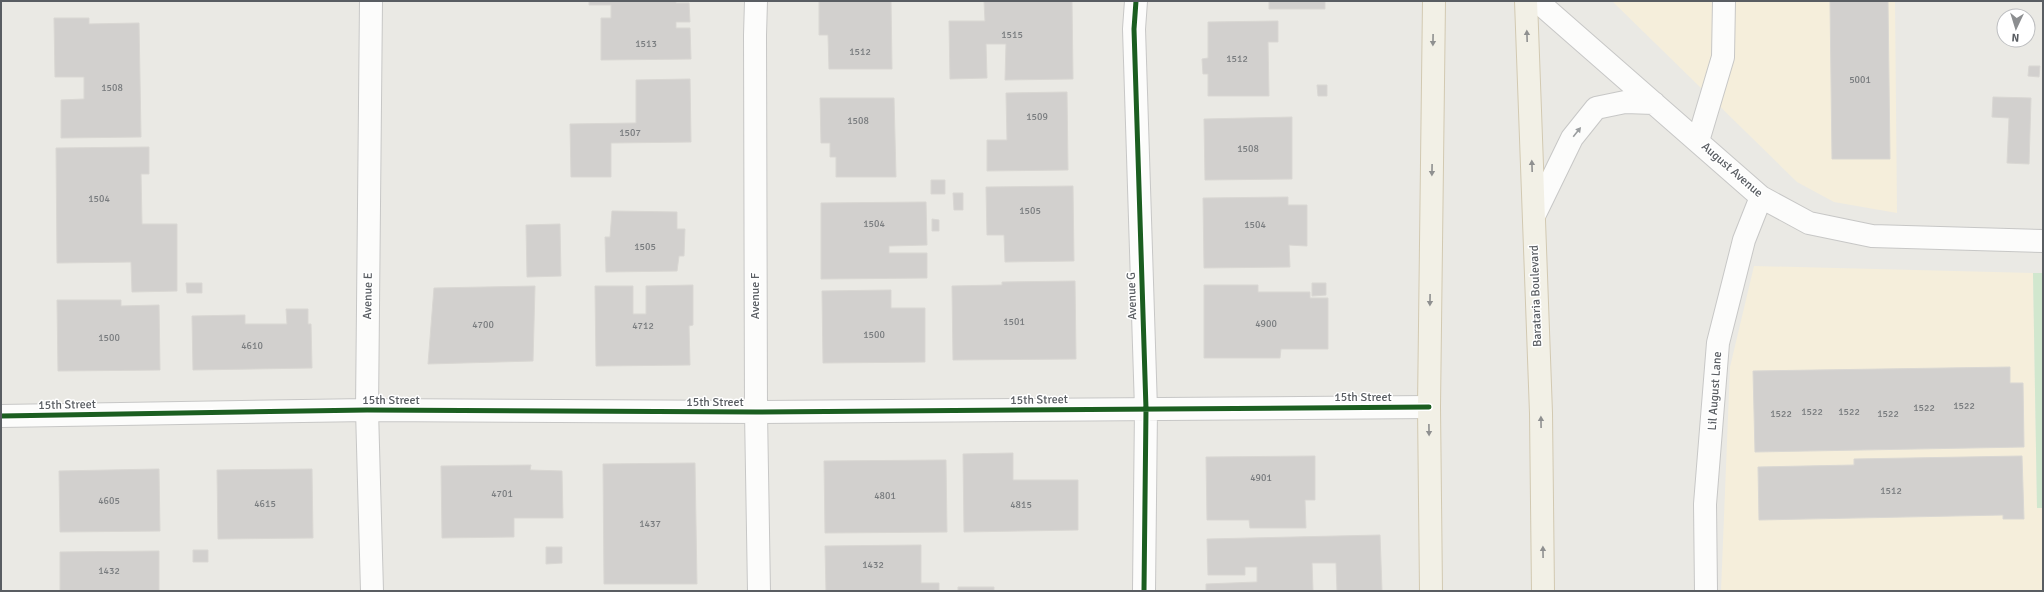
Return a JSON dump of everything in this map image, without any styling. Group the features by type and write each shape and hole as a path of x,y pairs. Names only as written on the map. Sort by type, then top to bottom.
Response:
{"main road":[{"path":"1432,591 1429,407 1434,1"},
{"name":"Barataria Boulevard","path":"1526,1 1541,413 1543,591"}],"street":[{"name":"Avenue E","path":"372,1 367,410 372,591"},
{"name":"Avenue F","path":"756,1 754,35 756,412 759,591"},
{"name":"Avenue G","path":"1136,1 1134,29 1146,408 1144,591"},
{"name":"August Avenue","path":"1537,1 1761,197 1809,223 1872,236 2043,241"},
{"path":"1698,141 1723,57 1724,1"},
{"path":"1534,216 1572,138 1596,108 1625,102 1654,103"},
{"name":"Lil August Lane","path":"1706,591 1705,504 1718,342 1744,240 1761,197"},
{"name":"15th Street","path":"1,416 367,410 756,412 1429,407"}],"shaded area":[{"path":"1612,1 1895,1 1897,213 1834,202 1797,182"},
{"path":"1754,266 2033,273 2037,508 2043,508 2043,591 1721,591 1730,367"}],"green space":[{"path":"2033,273 2043,273 2043,508 2037,508"}],"building":[{"path":"589,1 676,1 676,3 689,3 690,22 676,22 676,28 690,28 691,59 601,60 601,18 611,18 611,5 589,5"},
{"path":"819,1 891,1 892,69 829,69 828,35 819,35"},
{"path":"984,1 1072,1 1073,79 1005,80 1006,44 986,44 987,78 950,79 949,21 985,21"},
{"path":"1269,1 1325,1 1325,9 1269,9"},
{"path":"1830,1 1888,1 1890,159 1832,159"},
{"path":"54,18 89,18 89,24 139,23 141,137 61,138 61,100 84,99 84,77 55,77"},
{"path":"1278,21 1278,42 1268,42 1269,96 1208,96 1208,74 1203,74 1202,59 1208,58 1208,22"},
{"path":"2029,66 2040,66 2039,77 2028,76"},
{"path":"690,79 691,142 611,143 611,177 571,177 570,124 636,123 636,80"},
{"path":"1317,85 1327,85 1327,96 1318,96"},
{"path":"1067,92 1068,170 987,171 987,140 1007,140 1006,93"},
{"path":"1993,97 2031,98 2029,164 2007,163 2009,118 1992,117"},
{"path":"820,98 894,98 896,177 836,177 836,157 830,157 830,143 821,143"},
{"path":"1292,117 1292,179 1205,180 1204,119"},
{"path":"149,147 149,174 141,174 142,224 177,224 177,291 132,292 131,262 57,263 56,148"},
{"path":"931,180 945,180 945,194 931,194"},
{"path":"1073,186 1074,261 1005,262 1004,235 987,235 986,187"},
{"path":"953,193 963,193 963,210 954,210"},
{"path":"1288,197 1288,205 1307,205 1307,246 1289,245 1290,267 1204,268 1203,198"},
{"path":"926,202 927,245 889,246 889,253 927,253 927,278 821,279 821,203"},
{"path":"612,211 677,212 677,229 685,229 684,256 679,256 677,271 606,272 605,237 610,237"},
{"path":"932,219 939,220 939,231 932,231"},
{"path":"560,224 561,276 527,277 526,225"},
{"path":"1075,281 1076,359 953,360 952,286 1002,285 1002,282"},
{"path":"186,283 202,283 202,293 187,293"},
{"path":"1312,283 1326,283 1326,295 1312,296"},
{"path":"693,285 693,325 689,326 690,365 596,366 595,286 633,286 633,314 646,314 646,286"},
{"path":"1204,285 1258,285 1258,292 1310,292 1310,298 1328,298 1328,349 1281,349 1280,358 1204,358"},
{"path":"535,286 533,361 428,364 434,288"},
{"path":"891,290 891,308 925,308 925,362 823,363 822,291"},
{"path":"57,300 121,300 121,306 159,305 160,370 58,371"},
{"path":"286,309 308,309 308,324 311,324 312,368 193,370 192,316 245,315 245,324 287,324"},
{"path":"2010,367 2010,383 2023,383 2024,447 1755,452 1753,371"},
{"path":"1013,453 1013,480 1078,480 1078,530 964,532 963,454"},
{"path":"1315,456 1315,500 1305,500 1306,528 1250,528 1249,520 1207,520 1206,457"},
{"path":"2022,456 2024,519 2003,519 2003,515 1759,520 1758,467 1854,465 1854,459"},
{"path":"946,460 947,532 825,533 824,461"},
{"path":"695,463 697,584 604,584 603,464"},
{"path":"531,465 530,470 562,471 563,518 514,518 514,537 442,538 441,466"},
{"path":"159,469 160,531 60,532 59,471"},
{"path":"312,469 313,538 218,539 217,470"},
{"path":"1380,535 1382,591 1337,591 1336,563 1312,563 1313,591 1206,591 1206,584 1257,582 1257,567 1245,567 1245,575 1208,575 1207,539"},
{"path":"921,545 921,583 939,583 939,591 826,591 825,546"},
{"path":"546,547 562,547 562,563 546,564"},
{"path":"193,550 208,550 208,562 193,562"},
{"path":"159,551 159,591 60,591 60,552"},
{"path":"958,587 994,587 994,591 958,591"}],"cycle path":[{"path":"1136,1 1134,29 1146,409 1144,591"},
{"path":"1,416 367,410 756,412 1429,407"}]}
